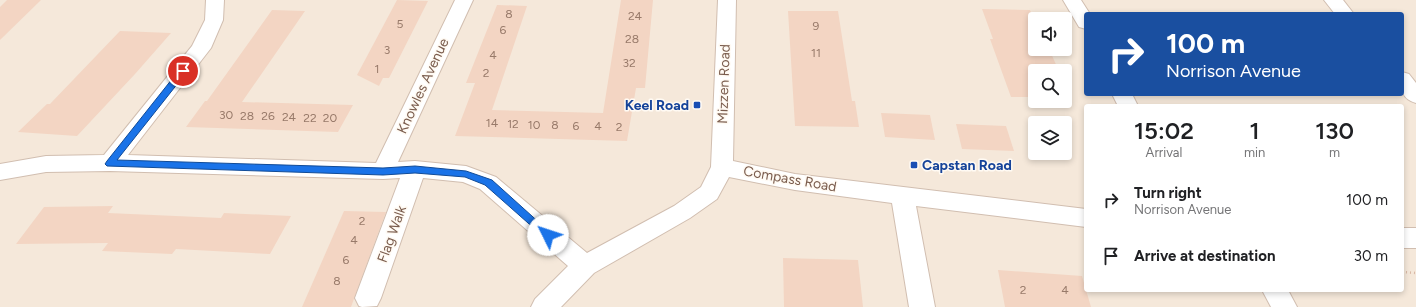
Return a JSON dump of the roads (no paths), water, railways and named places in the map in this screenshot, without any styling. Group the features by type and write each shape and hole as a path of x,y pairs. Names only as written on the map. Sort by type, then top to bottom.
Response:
{"street":[{"path":"110,164 201,48 214,20 215,0"},
{"name":"Knowles Avenue","path":"383,171 464,0"},
{"name":"Mizzen Road","path":"722,167 727,0"},
{"path":"1072,0 1084,20"},
{"path":"1333,0 1343,12"},
{"path":"1404,82 1416,96"},
{"path":"0,172 46,164 110,164 383,171 415,169 466,174 488,183 585,266"},
{"path":"544,307 585,266 682,212 709,193 722,167"},
{"name":"Compass Road","path":"722,167 795,182 1084,218"},
{"name":"Flag Walk","path":"368,298 415,169"},
{"path":"903,196 922,307"},
{"path":"1404,238 1416,238"},
{"path":"1276,292 1284,307"}],"place":[{"name":"Keel Road","path":"697,105"},
{"name":"Capstan Road","path":"914,165"}]}
